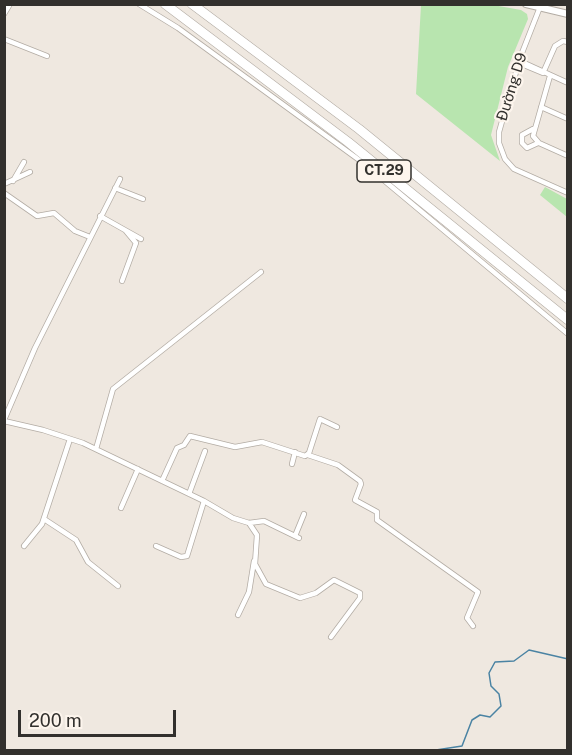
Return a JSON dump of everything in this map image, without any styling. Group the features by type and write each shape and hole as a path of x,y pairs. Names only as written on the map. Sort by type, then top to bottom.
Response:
{"highway":[{"path":"157,4 196,26"},
{"name":"CT.29","path":"165,4 348,142 567,320"},
{"name":"CT.29","path":"194,4 359,129 567,299"}],"street":[{"path":"4,14 10,4"},
{"path":"139,4 178,28 362,162 567,334"},
{"path":"525,4 567,14"},
{"name":"Đường D9","path":"540,7 519,63 499,132 501,151 510,166 567,194"},
{"path":"4,39 47,56"},
{"path":"543,73 558,43 567,42"},
{"path":"519,63 567,83"},
{"path":"539,144 533,137 533,129 550,76"},
{"path":"541,107 567,119"},
{"path":"533,129 522,135 522,142 527,148 534,143 567,156"},
{"path":"14,181 24,162"},
{"path":"4,184 30,172"},
{"path":"120,179 35,348 4,421 70,439 96,449 204,501 233,518 249,523 264,521 297,537 304,514"},
{"path":"115,188 143,199"},
{"path":"4,193 37,216 54,213 75,231 90,237"},
{"path":"100,216 141,238"},
{"path":"122,280 136,243 126,231"},
{"path":"96,449 113,389 261,272"},
{"path":"308,455 320,419 337,427"},
{"path":"162,481 177,448 184,445 190,436 236,447 262,442 308,455 343,469 361,482 355,499 377,513 377,520 478,592 467,618 473,627"},
{"path":"24,546 37,533 44,519 70,439"},
{"path":"189,494 205,451"},
{"path":"292,464 295,452"},
{"path":"122,508 138,469"},
{"path":"156,546 181,557 187,556 204,501"},
{"path":"44,519 76,540 88,562 118,586"},
{"path":"238,615 249,592 255,561 257,536 249,523"},
{"path":"255,561 264,582 295,597 314,594 334,580 359,592 360,598 332,637"}],"green space":[{"path":"421,5 493,5 521,10 527,14 528,19 508,67 491,135 500,161 416,94"},
{"path":"545,187 567,199 567,217 540,195"}],"waterway":[{"path":"436,750 462,746 472,720 480,715 490,717 501,706 499,694 491,686 489,673 495,662 514,661 529,650 568,659"}]}
